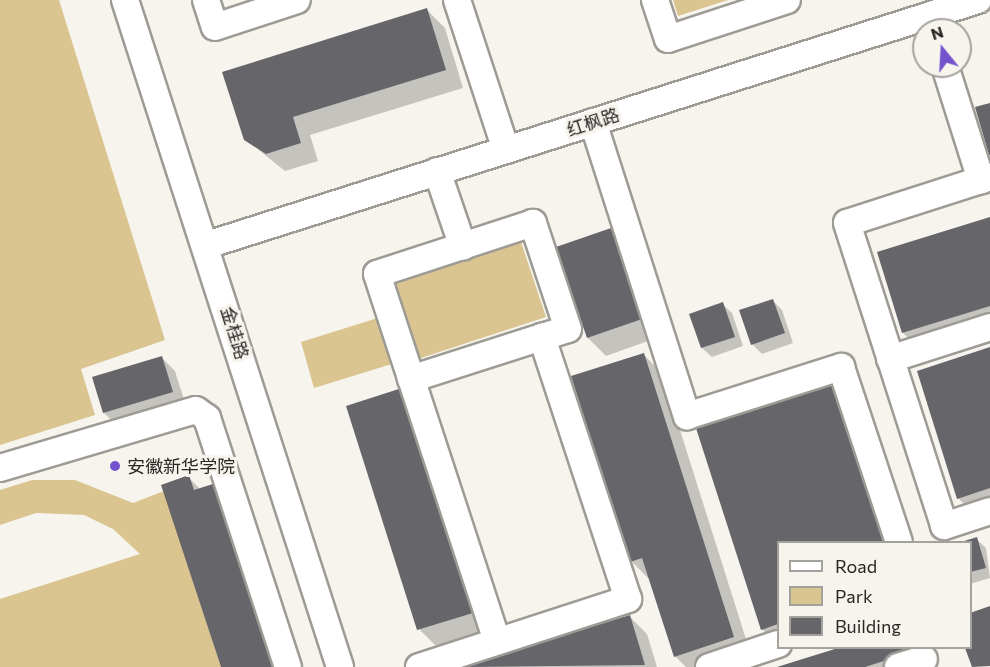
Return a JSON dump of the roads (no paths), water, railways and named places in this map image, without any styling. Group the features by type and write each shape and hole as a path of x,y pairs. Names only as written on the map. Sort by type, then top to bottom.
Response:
{"street":[{"name":"金桂路","path":"125,0 207,245 340,667"},
{"path":"206,0 215,27 297,0"},
{"path":"457,0 506,150"},
{"path":"655,0 668,39 788,0"},
{"name":"红枫路","path":"941,18 978,0"},
{"name":"红枫路","path":"207,245 593,122 912,29"},
{"path":"949,78 985,178 847,223 944,526 990,511"},
{"path":"593,122 687,416 841,367 898,541"},
{"path":"437,171 463,246"},
{"path":"411,379 568,329 534,223 377,274 411,379 497,641"},
{"path":"891,359 990,327"},
{"path":"419,667 628,599 543,337"},
{"path":"0,468 196,410 207,418 288,667"},
{"path":"709,667 777,644"},
{"path":"898,667 924,659"}],"place":[{"name":"安徽新华学院","path":"115,466"}]}
